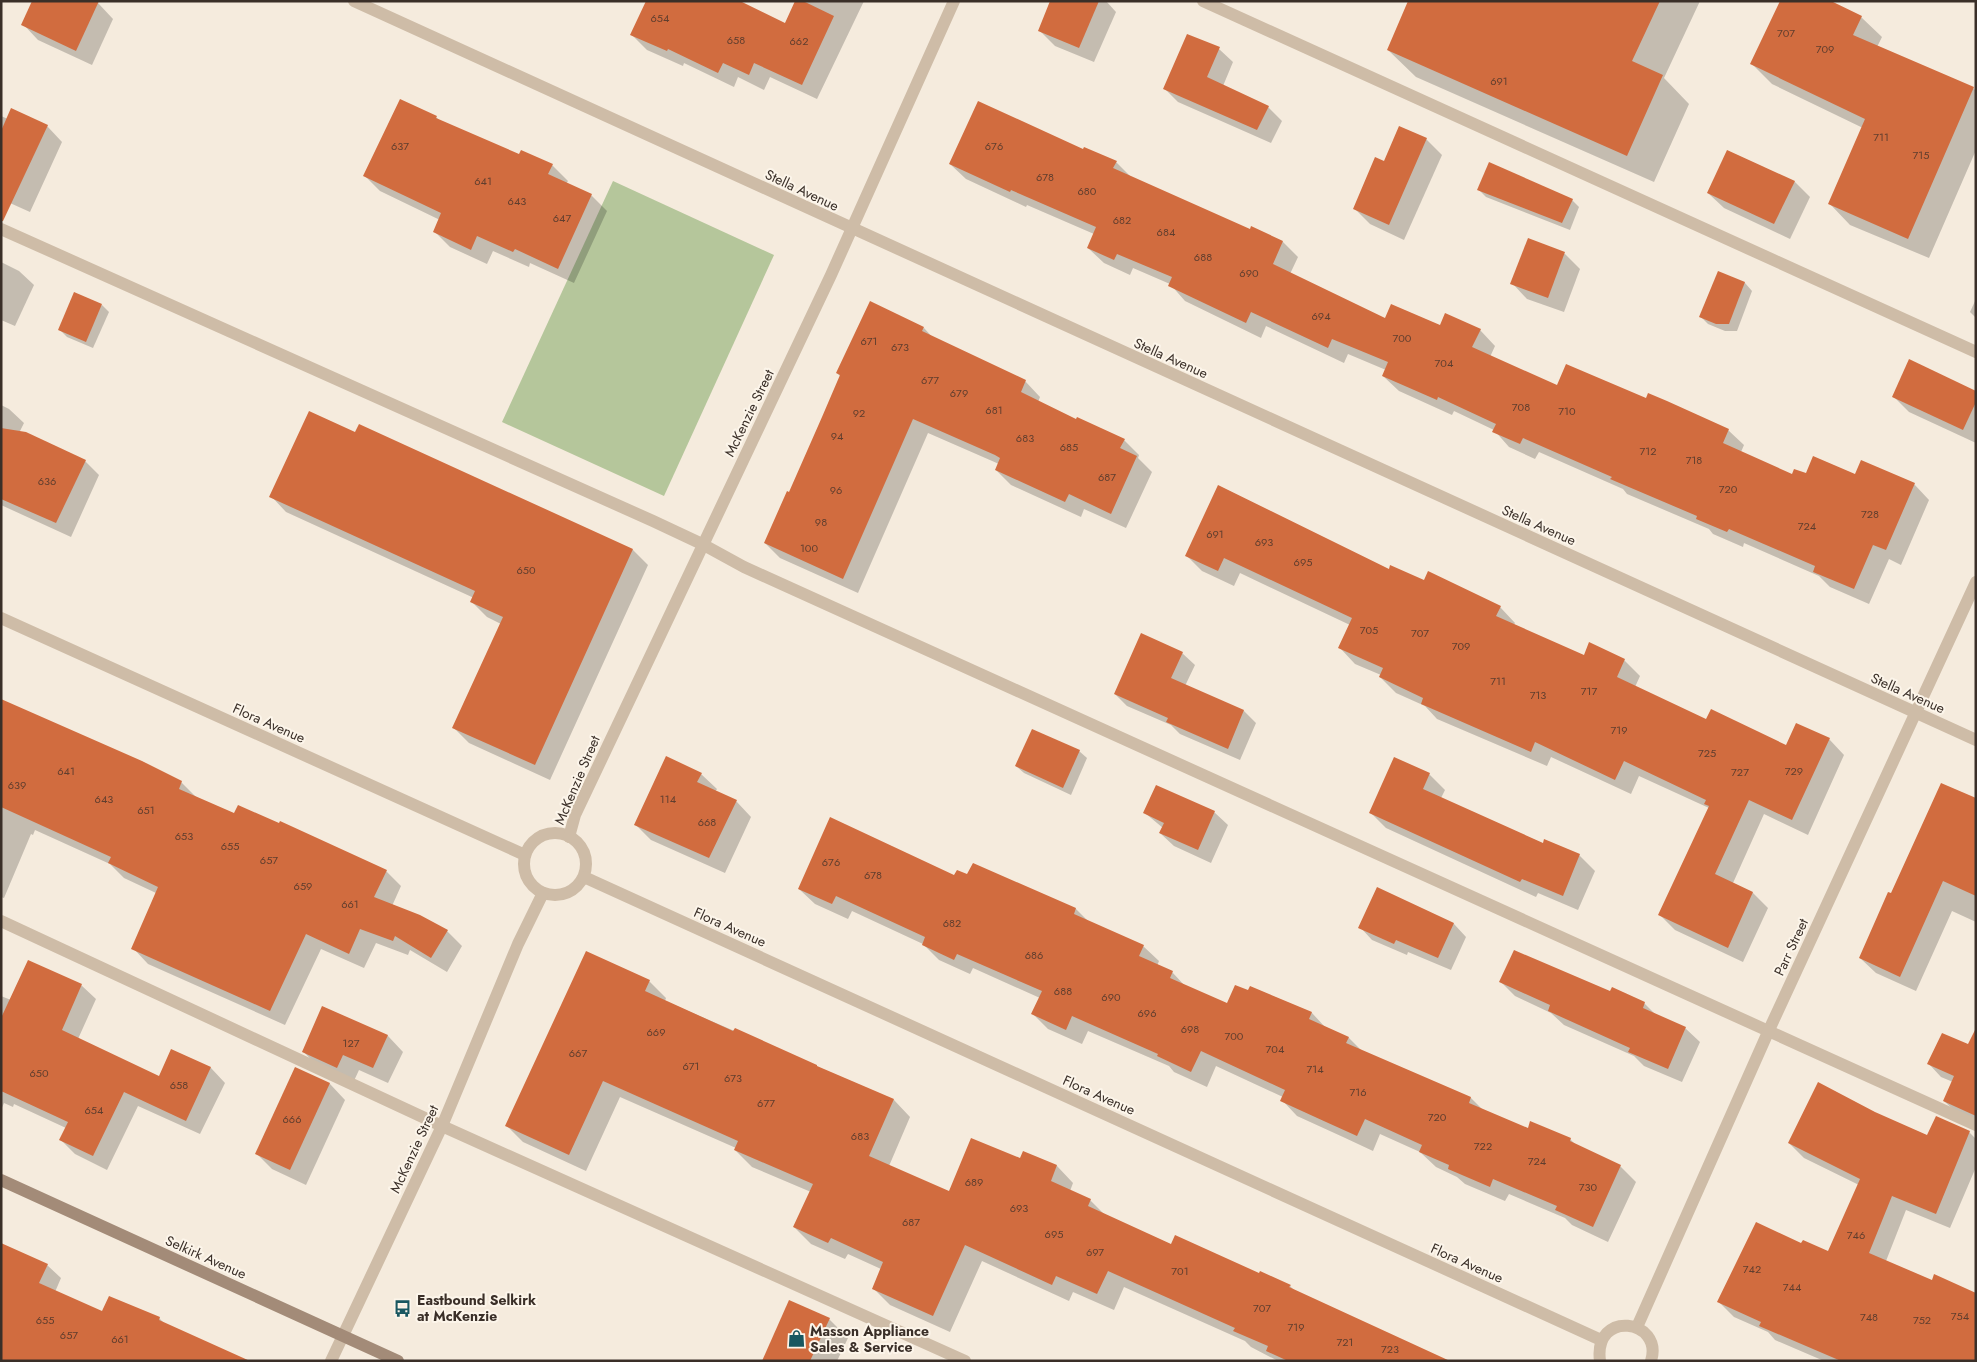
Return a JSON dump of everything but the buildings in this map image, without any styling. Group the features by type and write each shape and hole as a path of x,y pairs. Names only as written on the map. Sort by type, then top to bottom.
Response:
{"main road":[{"name":"Selkirk Avenue","path":"1,1180 398,1361"}],"street":[{"name":"Stella Avenue","path":"354,1 1976,740"},
{"name":"McKenzie Street","path":"569,836 575,815 852,229 954,1"},
{"path":"1203,1 1976,352"},
{"path":"1,229 702,544 753,572 1976,1124"},
{"name":"Parr Street","path":"1637,1326 1769,1030 1976,582"},
{"name":"Flora Avenue","path":"1,618 525,855"},
{"path":"551,833 569,836 578,843 584,852 586,861 584,877 568,893 557,895 543,893 534,888 528,879 524,865 525,855 532,844 540,837 551,833"},
{"name":"Flora Avenue","path":"584,877 1601,1340"},
{"name":"McKenzie Street","path":"331,1361 442,1126 518,944 543,893"},
{"path":"1,921 442,1126 965,1361"},
{"path":"1600,1361 1599,1349 1601,1340 1606,1333 1614,1327 1627,1324 1637,1326 1652,1343 1651,1361"}],"green space":[{"path":"613,181 774,255 664,496 502,422"}],"place":[{"name":"Eastbound Selkirk at McKenzie","path":"403,1308"},
{"name":"Masson Appliance Sales & Service","path":"796,1339"}]}
